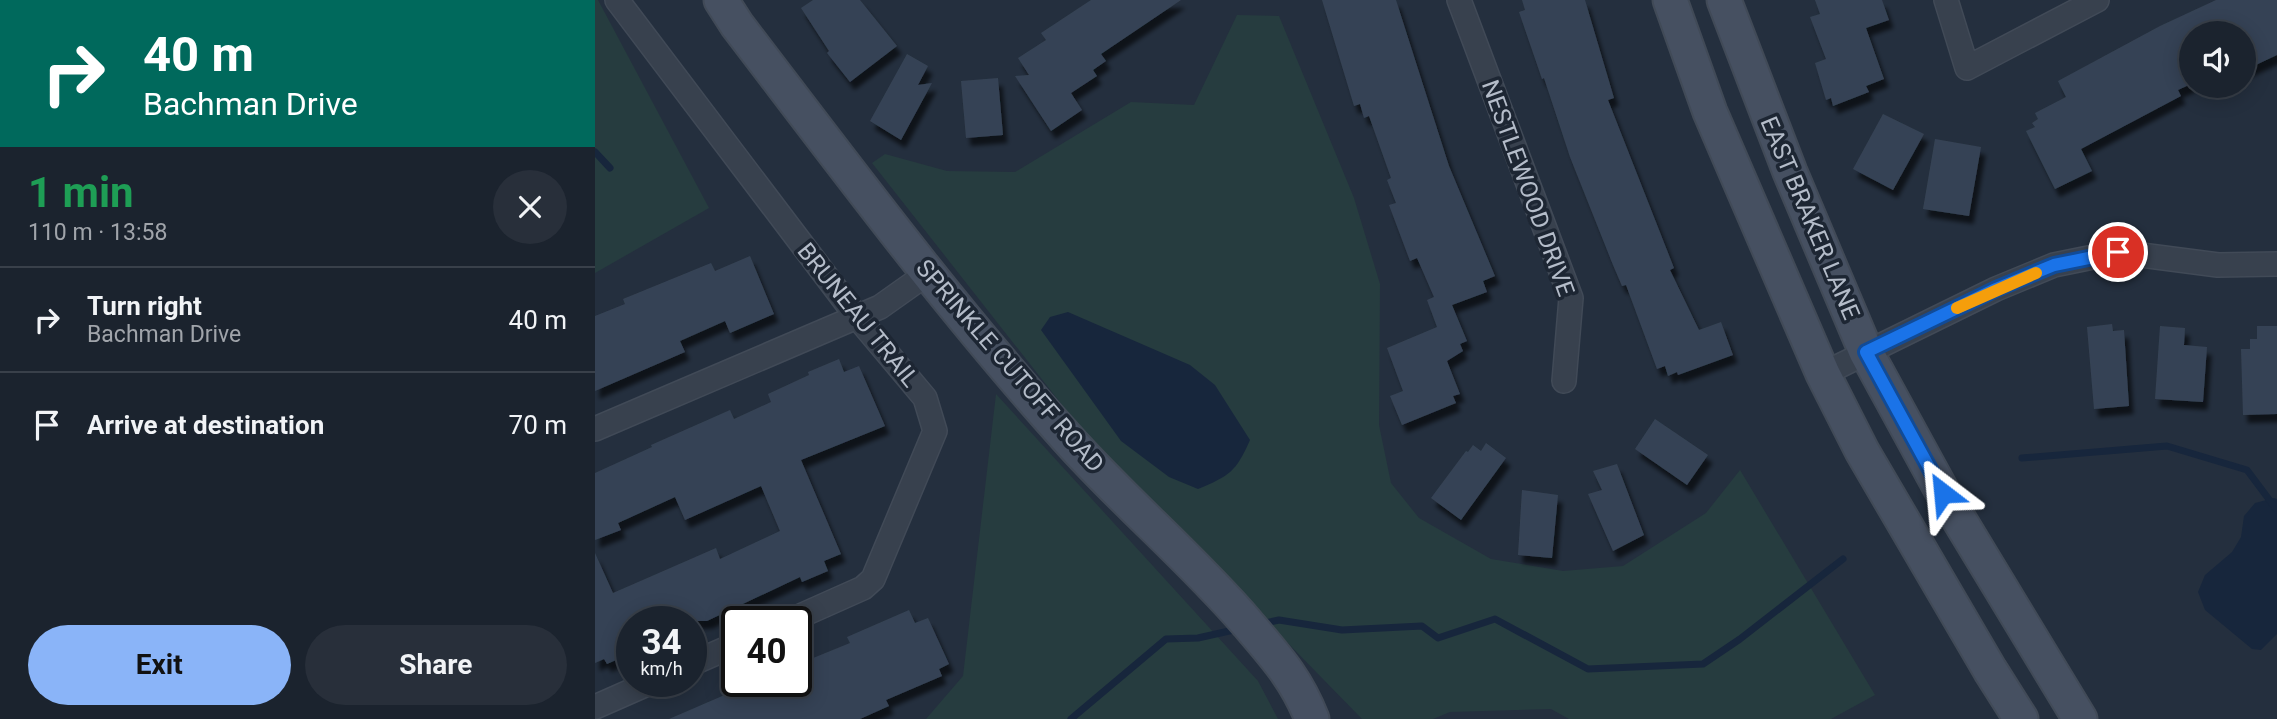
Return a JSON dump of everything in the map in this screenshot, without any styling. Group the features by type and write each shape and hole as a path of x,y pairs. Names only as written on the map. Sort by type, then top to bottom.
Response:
{"street":[{"name":"BRUNEAU TRAIL","path":"617,0 857,317 925,398 935,432 873,579 863,588 812,611"},
{"name":"SPRINKLE CUTOFF ROAD","path":"721,0 737,25 928,273 1009,372 1069,441 1222,594 1288,671 1311,719"},
{"name":"NESTLEWOOD DRIVE","path":"1459,0 1571,298 1563,381"},
{"name":"EAST BRAKER LANE","path":"1670,0 1710,112 1822,373 1862,451 2021,719"},
{"name":"EAST BRAKER LANE","path":"1724,0 1790,172 1866,352 1943,493 2080,719"},
{"path":"1946,0 1968,68 2097,0"},
{"path":"1822,373 1996,289 2054,265 2118,252 2218,265 2277,264"},
{"path":"595,429 880,307 928,273"},
{"path":"595,707 618,697"}],"green space":[{"path":"595,0 598,0 709,208 595,273"},
{"path":"1237,15 1279,16 1354,198 1380,284 1379,425 1391,483 1419,518 1491,559 1563,571 1623,566 1706,513 1740,470 1875,695 1831,719 1569,719 1551,709 1450,712 1433,719 1362,719 1088,438 872,163 885,154 947,171 1015,172 1131,102 1194,105"},
{"path":"996,394 1258,681 1278,719 926,719 963,676"}],"water":[{"path":"1068,312 1190,365 1215,385 1250,440 1236,466 1217,480 1198,489 1169,477 1121,441 1041,330 1050,317"},
{"path":"2277,499 2277,634 2261,650 2252,649 2205,610 2198,592 2205,575 2232,552 2241,537 2244,516 2255,503"}],"building":[{"path":"813,0 860,0 897,46 850,82 827,53 829,51 801,8"},
{"path":"1091,0 1181,0 1101,54 1106,61 1093,70 1097,76 1071,93 1082,110 1051,131 1015,76 1029,75 1018,58 1046,40 1041,33"},
{"path":"1322,0 1396,0 1449,166 1495,276 1483,281 1487,292 1452,305 1467,341 1460,344 1463,351 1447,361 1460,394 1453,396 1456,403 1402,425 1390,396 1403,391 1387,348 1437,327 1427,300 1434,297 1417,258 1410,261 1389,205 1396,203 1387,180 1391,178 1369,116 1364,118 1360,104 1354,106"},
{"path":"1522,0 1585,0 1614,98 1608,100 1674,268 1670,270 1699,330 1721,322 1733,355 1678,375 1677,372 1668,376 1665,366 1657,369 1626,285 1622,286 1570,157 1519,12 1525,10"},
{"path":"1815,0 1882,0 1889,20 1866,28 1884,79 1866,86 1869,92 1833,106 1831,98 1826,100 1815,63 1826,59 1810,17 1820,14"},
{"path":"2216,0 2277,0 2277,55 2256,65 2256,21 2179,21 2179,97 2081,149 2092,171 2055,189 2026,131 2035,127 2032,123 2038,119 2035,113 2066,97 2058,81 2160,26"},
{"path":"907,54 928,66 918,85 932,83 901,140 870,121"},
{"path":"998,78 1003,135 966,138 961,81"},
{"path":"1883,114 1924,134 1893,190 1853,169"},
{"path":"1935,139 1981,147 1969,216 1923,209"},
{"path":"750,256 774,314 730,333 725,321 680,341 685,352 595,391 595,316 625,304 623,299 711,263 715,271"},
{"path":"2112,324 2113,331 2124,330 2129,406 2094,409 2087,327"},
{"path":"2160,326 2185,328 2184,345 2207,347 2203,402 2155,399"},
{"path":"2257,326 2277,326 2277,414 2243,415 2241,349 2250,349 2250,339 2257,339"},
{"path":"839,359 844,372 859,366 885,426 801,460 841,554 824,561 828,571 802,582 800,577 739,606 721,606 721,614 707,621 707,606 616,606 616,660 607,664 604,659 595,663 595,553 613,593 716,548 720,559 780,531 761,486 685,520 675,497 618,523 621,530 595,540 595,473 730,410 734,419 771,402 768,394 809,375 808,372"},
{"path":"1655,419 1708,455 1687,485 1635,449"},
{"path":"1486,443 1506,458 1461,520 1431,498 1466,451 1473,445 1481,451"},
{"path":"1617,464 1644,535 1613,551 1588,494 1602,490 1593,471"},
{"path":"1522,490 1558,495 1552,558 1518,555"},
{"path":"909,610 915,623 928,618 949,664 939,669 942,676 886,700 889,706 860,719 669,719 721,697 812,697 812,658 850,643 847,637"}],"waterway":[{"path":"595,152 610,168"},
{"path":"2022,458 2167,446 2247,470 2277,510"},
{"path":"1260,624 1279,620 1342,630 1422,626 1438,638 1495,619 1588,669 1703,664 1740,639 1843,559"},
{"path":"1071,719 1166,639 1198,638 1238,629"}],"slow traffic":[{"path":"1957,308 2036,273"}],"route":[{"path":"1943,493 1866,352 1996,289 2054,265 2118,252"}]}
